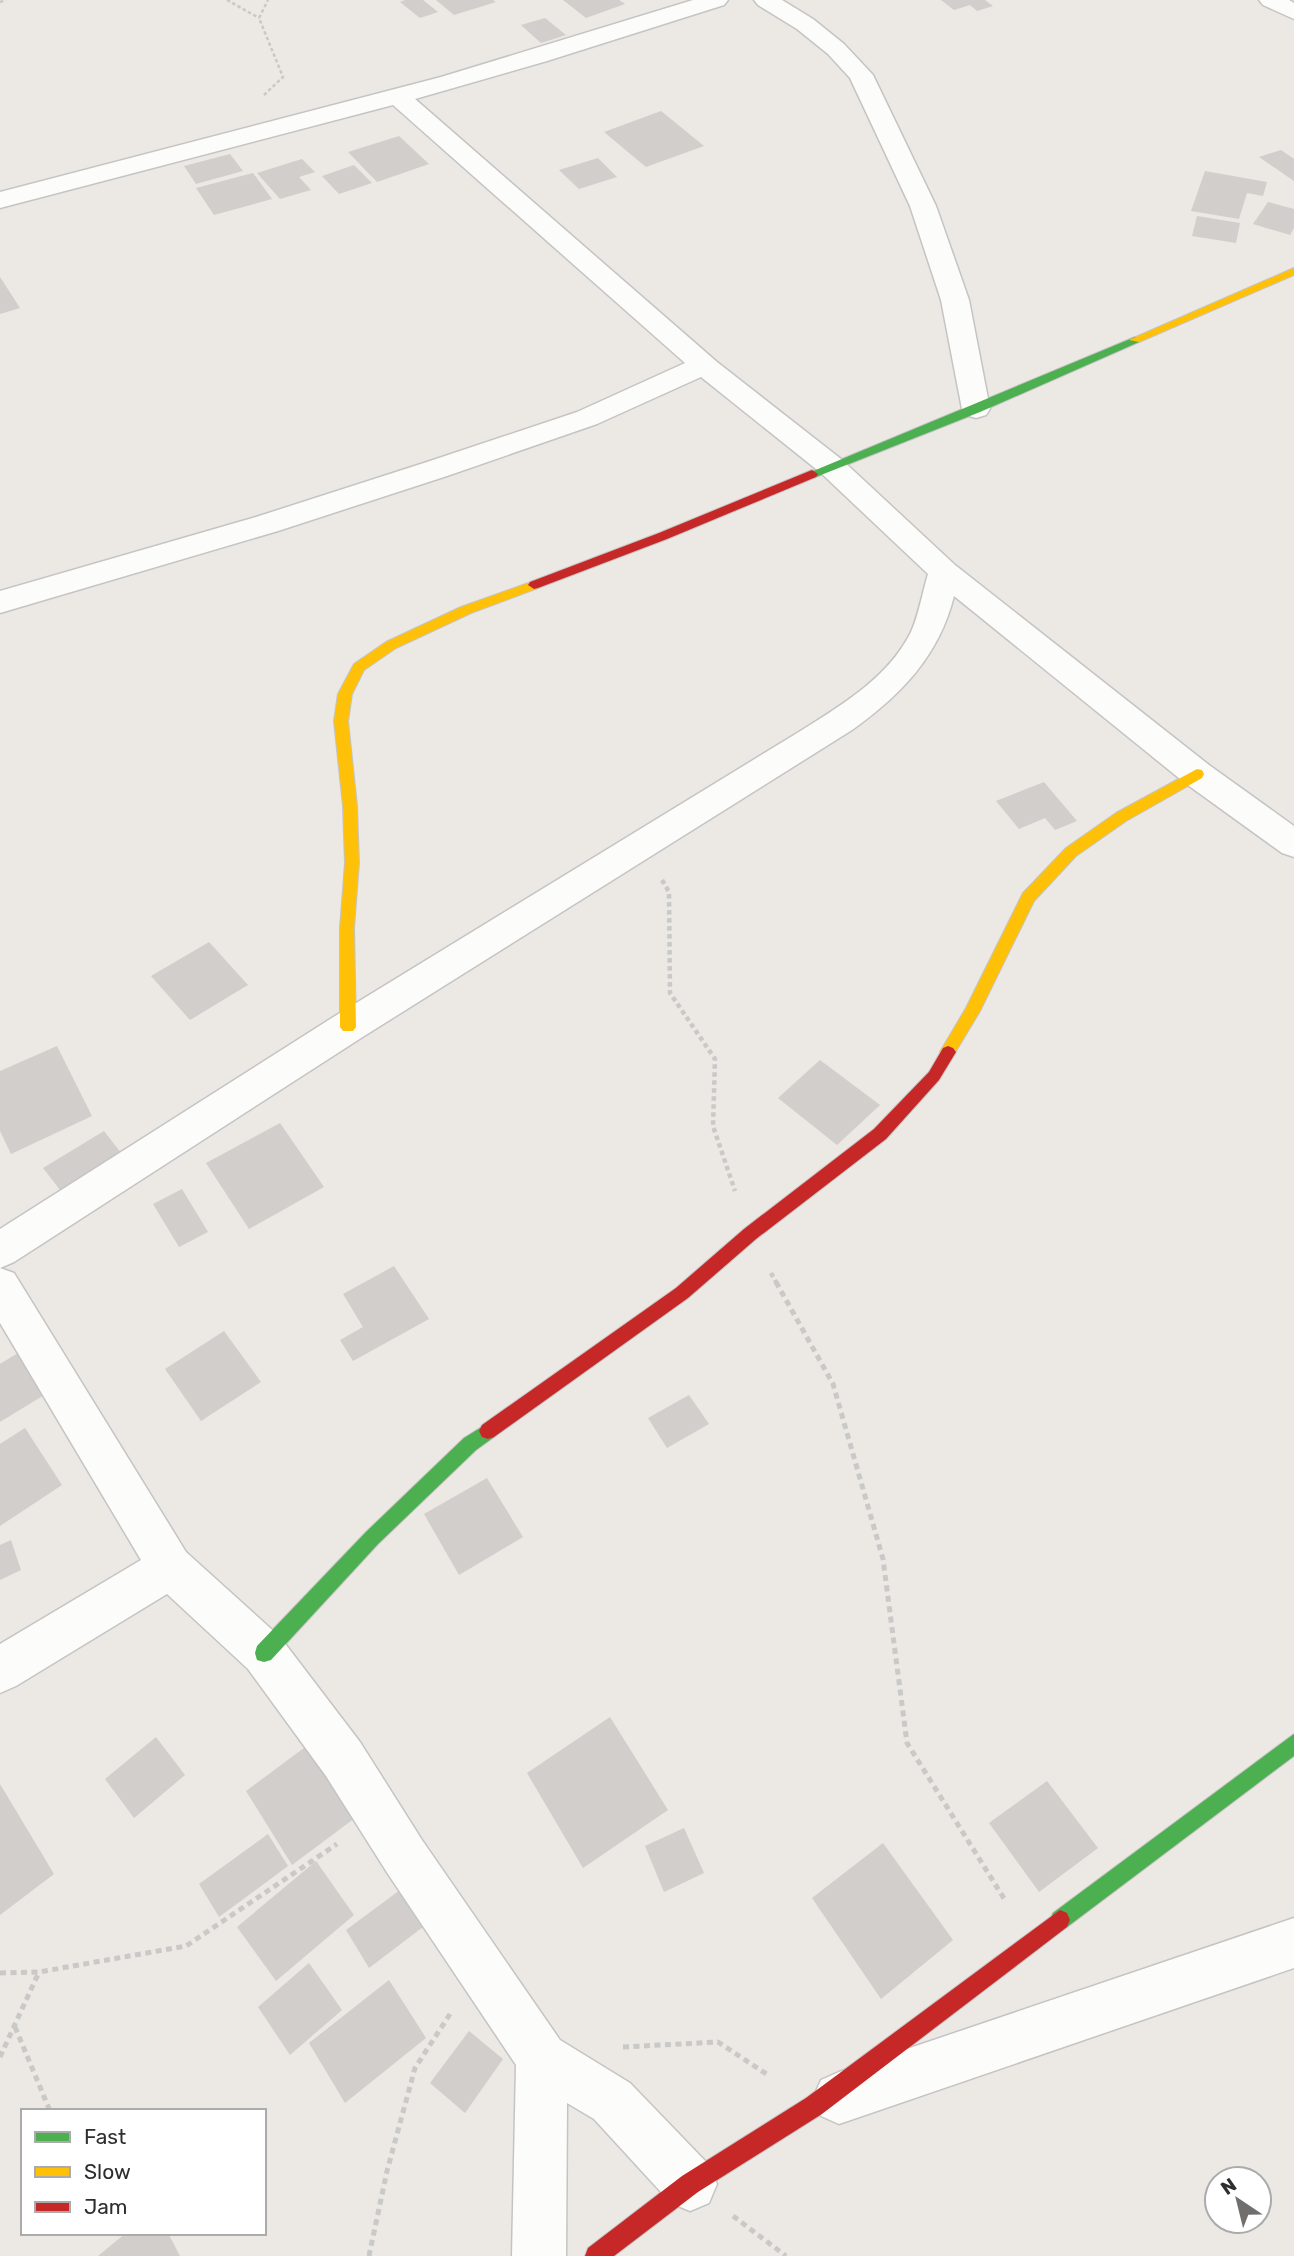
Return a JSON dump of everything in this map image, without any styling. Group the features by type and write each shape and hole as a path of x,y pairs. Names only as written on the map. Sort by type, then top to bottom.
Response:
{"street":[{"path":"0,200 398,96 610,36 716,0"},
{"path":"765,0 805,24 836,49 861,75 923,206 955,300 976,410"},
{"path":"1271,0 1294,12"},
{"path":"398,96 704,365 831,466 944,572 1197,774 1294,844"},
{"path":"348,1027 347,928 352,863 350,806 341,721 345,694 359,667 391,645 466,610 663,536 831,466 976,410 1294,271"},
{"path":"0,603 267,524 437,469 587,418 704,365"},
{"path":"0,1250 348,1027 806,744 862,706 892,681 916,652 927,632 944,572"},
{"path":"264,1653 372,1538 470,1444 682,1293 750,1234 880,1134 934,1076 972,1011 1028,897 1071,852 1121,817 1197,774"},
{"path":"0,1286 170,1567 264,1653 343,1759 542,2058 612,2101 690,2184"},
{"path":"0,1670 170,1567"},
{"path":"596,2256 690,2184 814,2106 1294,1744"},
{"path":"814,2106 1294,1943"},
{"path":"539,2256 542,2058"}],"path":[{"path":"0,2 6,0"},
{"path":"226,0 259,18 283,76 264,95"},
{"path":"259,18 268,0"},
{"path":"642,845 669,892 670,993 715,1059 713,1126 750,1234 833,1384 883,1559 907,1743 1032,1943"},
{"path":"0,1973 39,1972 186,1946 379,1816"},
{"path":"369,2256 387,2171 415,2068 480,1967"},
{"path":"0,2057 39,1972"},
{"path":"15,2026 49,2109"},
{"path":"620,2047 718,2042 814,2106"}],"building":[{"path":"423,0 438,12 420,18 400,2"},
{"path":"436,0 493,0 496,2 454,15"},
{"path":"563,0 619,0 625,4 586,18"},
{"path":"941,0 985,0 993,6 977,11 970,5 954,10"},
{"path":"545,18 566,35 541,43 521,25"},
{"path":"661,111 704,146 646,167 604,132"},
{"path":"399,136 429,164 377,182 348,152"},
{"path":"1281,150 1294,159 1294,181 1259,157"},
{"path":"230,154 243,171 196,184 184,166"},
{"path":"598,158 617,177 579,189 559,170"},
{"path":"302,159 315,172 299,177 311,190 280,199 257,173"},
{"path":"354,165 372,183 339,194 322,176"},
{"path":"1205,171 1267,182 1263,196 1247,193 1239,219 1191,211"},
{"path":"253,173 272,199 214,215 196,188"},
{"path":"1268,202 1294,209 1294,228 1290,235 1253,224"},
{"path":"1197,216 1240,223 1236,243 1192,236"},
{"path":"0,277 20,308 0,314"},
{"path":"1044,782 1077,821 1055,830 1045,818 1019,829 996,801"},
{"path":"209,942 248,985 190,1020 151,976"},
{"path":"57,1046 92,1116 11,1154 0,1131 0,1071"},
{"path":"820,1060 880,1105 837,1145 778,1098"},
{"path":"280,1123 324,1187 249,1229 206,1163"},
{"path":"104,1131 125,1158 64,1195 43,1168"},
{"path":"182,1189 208,1232 179,1247 153,1204"},
{"path":"394,1266 429,1319 353,1361 340,1340 363,1327 343,1294"},
{"path":"224,1331 261,1382 201,1421 165,1369"},
{"path":"23,1350 49,1392 0,1422 0,1364"},
{"path":"689,1395 709,1424 667,1448 648,1418"},
{"path":"25,1428 62,1485 0,1526 0,1444"},
{"path":"487,1478 523,1537 459,1575 424,1514"},
{"path":"11,1540 21,1570 0,1580 0,1545"},
{"path":"610,1717 668,1810 583,1868 527,1773"},
{"path":"156,1737 185,1775 134,1818 105,1779"},
{"path":"312,1742 359,1815 292,1865 246,1791"},
{"path":"1047,1781 1098,1848 1039,1892 989,1823"},
{"path":"0,1784 54,1874 0,1915"},
{"path":"684,1828 704,1873 664,1892 645,1846"},
{"path":"268,1834 288,1866 219,1917 199,1884"},
{"path":"883,1843 953,1940 881,1999 812,1898"},
{"path":"316,1861 354,1915 276,1981 237,1927"},
{"path":"400,1890 423,1927 369,1968 346,1930"},
{"path":"309,1963 342,2010 290,2055 258,2007"},
{"path":"389,1980 426,2038 345,2103 309,2043"},
{"path":"469,2031 503,2059 465,2113 430,2083"},
{"path":"124,2235 169,2235 180,2256 98,2256"}],"traffic: fast":[{"path":"812,474 976,409 1135,340"},
{"path":"264,1653 372,1538 470,1444 488,1431"},
{"path":"1060,1920 1294,1744"}],"traffic: slow":[{"path":"1135,340 1294,271"},
{"path":"348,1027 347,928 352,863 350,806 341,721 345,694 359,667 391,645 466,610 534,585"},
{"path":"948,1052 972,1011 1028,897 1071,852 1121,817 1197,774"}],"traffic: jam":[{"path":"534,585 663,536 812,474"},
{"path":"488,1431 682,1293 750,1234 880,1134 934,1076 948,1052"},
{"path":"596,2256 690,2184 814,2106 1060,1920"}]}
